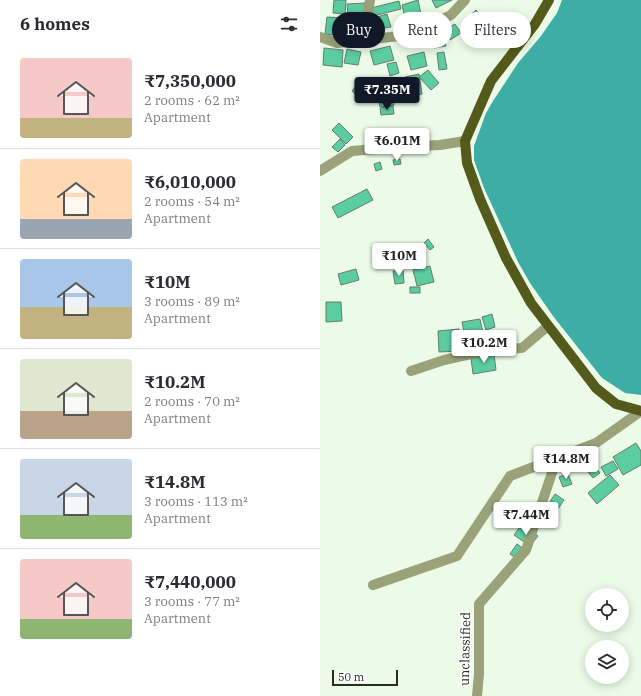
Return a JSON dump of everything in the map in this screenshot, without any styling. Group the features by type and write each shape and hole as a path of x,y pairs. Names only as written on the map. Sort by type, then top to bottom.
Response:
{"main road":[{"path":"549,0 535,24 491,82 465,140 467,163 480,199 506,258 531,304 596,388 616,404 641,411"}],"street":[{"path":"368,12 370,0"},
{"path":"385,38 409,35 451,15 465,0"},
{"path":"320,37 332,41"},
{"path":"320,171 352,151 440,145 465,140"},
{"path":"411,371 444,360 489,350 522,348 548,326"},
{"path":"373,585 457,556 510,476 596,443 641,411"},
{"name":"unclassified","path":"478,696 479,604 526,550 557,458"}],"water":[{"path":"562,0 641,0 641,395 625,393 602,378 553,316 530,283 518,262 484,188 474,160 474,146 486,113 518,63 541,36 557,13"}],"building":[{"path":"334,0 346,0 345,12 333,12"},
{"path":"418,0 421,12 404,12 402,5"},
{"path":"432,0 452,0 436,8"},
{"path":"399,1 401,9 385,13 372,12 371,8"},
{"path":"365,3 365,12 348,12 347,4"},
{"path":"387,14 391,27 385,28 385,15"},
{"path":"327,17 332,17 332,35 325,34"},
{"path":"455,24 460,34 452,39 452,26"},
{"path":"390,46 394,60 374,65 370,51"},
{"path":"324,48 343,50 342,67 323,65"},
{"path":"347,49 361,52 358,65 344,63"},
{"path":"424,52 427,66 411,70 407,56"},
{"path":"444,52 447,69 439,70 437,53"},
{"path":"396,62 399,73 390,76 387,64"},
{"path":"428,70 439,83 431,90 419,77"},
{"path":"419,74 422,94 408,96 405,77"},
{"path":"361,79 370,86 361,98 352,91"},
{"path":"399,81 400,86 405,85 406,91 401,92 402,96 392,98 389,83"},
{"path":"393,99 394,105 380,107 379,101"},
{"path":"393,106 394,114 381,115 380,108"},
{"path":"339,123 353,137 346,144 332,130"},
{"path":"340,139 345,145 338,152 332,147"},
{"path":"400,159 401,164 394,165 393,160"},
{"path":"380,162 382,169 376,171 374,164"},
{"path":"367,189 373,200 338,218 332,207"},
{"path":"428,239 434,247 430,250 424,243"},
{"path":"430,266 434,282 417,286 413,270"},
{"path":"356,269 359,280 341,285 338,274"},
{"path":"403,270 404,283 395,284 393,271"},
{"path":"410,287 420,287 420,293 410,293"},
{"path":"326,302 341,302 342,321 326,322"},
{"path":"492,314 495,327 486,330 482,317"},
{"path":"480,319 486,347 468,350 462,322"},
{"path":"459,329 461,351 439,352 438,331"},
{"path":"494,354 496,370 473,374 471,358"},
{"path":"636,443 641,451 641,465 623,475 613,457"},
{"path":"592,455 598,462 594,465 600,473 593,478 581,463"},
{"path":"613,461 618,469 606,476 601,467"},
{"path":"568,474 572,484 563,487 559,477"},
{"path":"610,475 619,485 597,504 588,493"},
{"path":"555,494 564,500 558,509 549,503"},
{"path":"533,504 547,514 538,527 523,517"},
{"path":"521,525 538,536 530,546 514,535"},
{"path":"517,544 527,551 520,561 510,554"}]}
